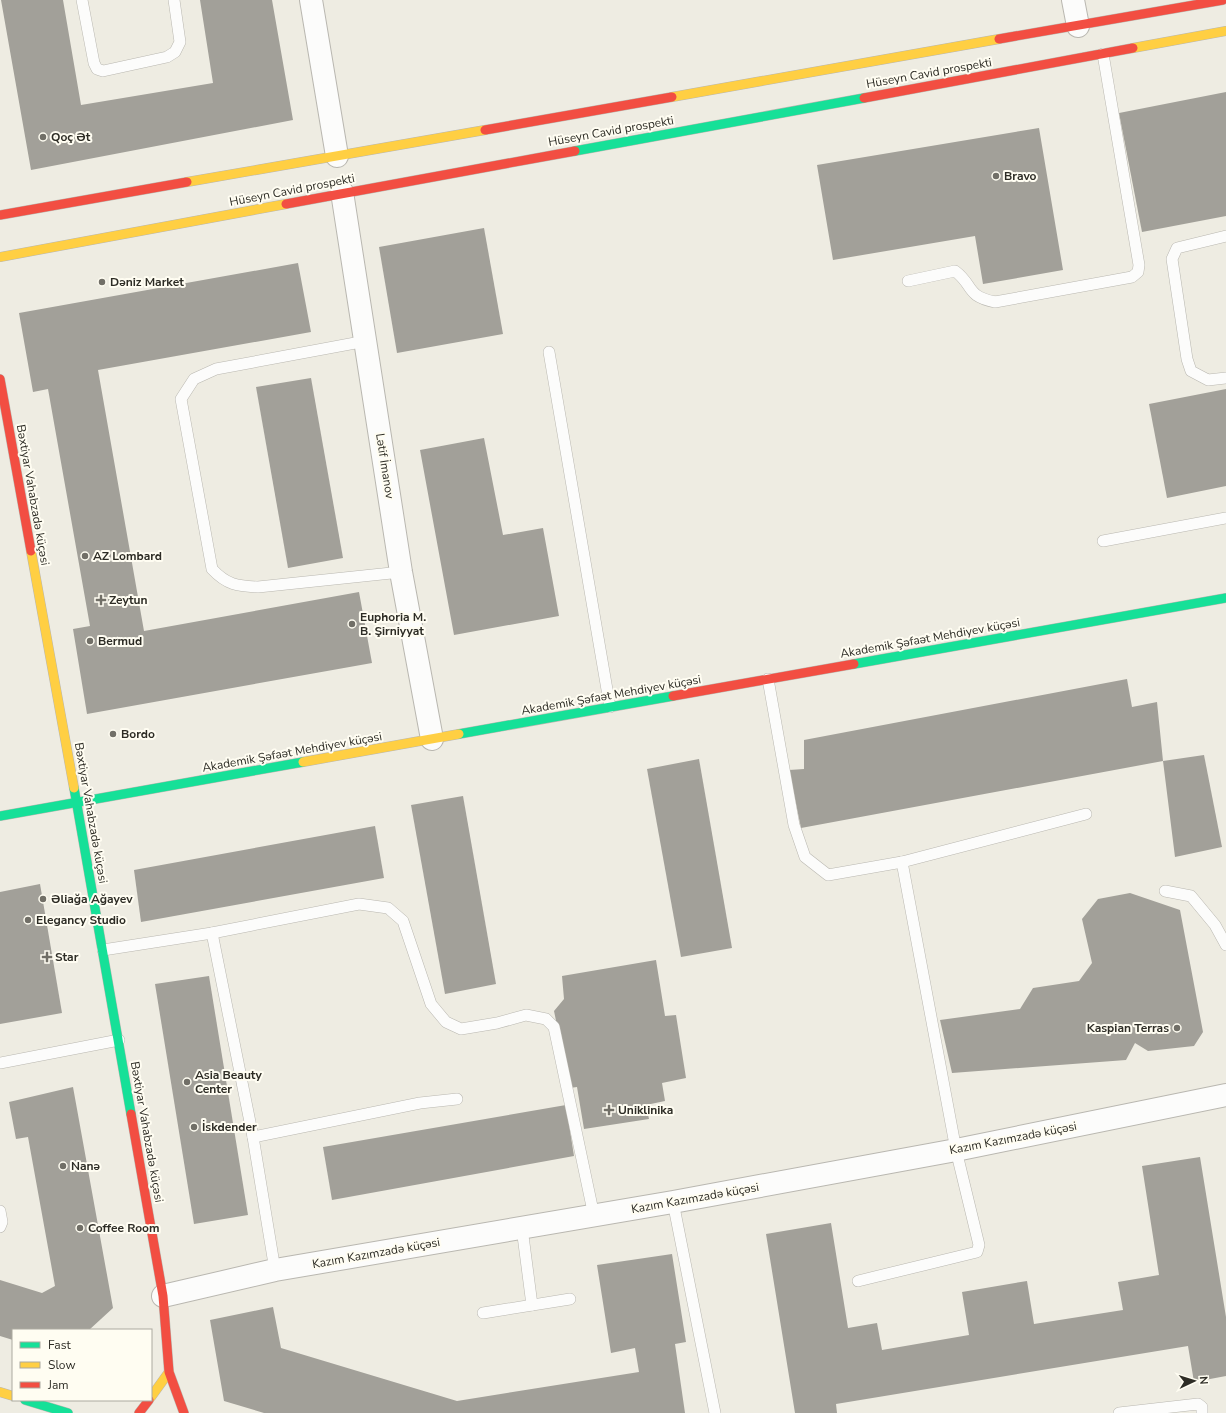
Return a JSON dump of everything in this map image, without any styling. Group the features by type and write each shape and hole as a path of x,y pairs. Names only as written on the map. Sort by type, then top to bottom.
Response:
{"main road":[{"name":"Hüseyn Cavid prospekti","path":"0,215 1223,0"},
{"name":"Hüseyn Cavid prospekti","path":"0,257 342,192 1226,31"},
{"name":"Bəxtiyar Vahabzadə küçəsi","path":"0,378 119,1040 163,1296 169,1372 184,1413"},
{"name":"Akademik Şəfaət Mehdiyev küçəsi","path":"0,816 77,804 610,707 1226,598"},
{"path":"152,1396 169,1372"},
{"path":"0,1392 12,1396"},
{"path":"28,1401 68,1413"},
{"path":"139,1413 148,1401"}],"street":[{"path":"311,0 337,156"},
{"path":"1073,0 1078,26"},
{"name":"Lətif İmanov","path":"342,192 401,572 432,739"},
{"name":"Kazım Kazımzadə küçəsi","path":"163,1296 275,1270 594,1216 956,1150 1226,1095"}],"lane":[{"path":"82,0 94,63 97,68 103,71 167,57 175,52 180,42 174,0"},
{"path":"908,281 954,271 961,276 976,296 982,300 995,302 1132,277 1138,272 1103,54"},
{"path":"1226,236 1177,248 1172,259 1187,359 1191,371 1208,380 1226,378"},
{"path":"366,341 216,369 194,379 181,399 212,569 222,580 238,586 258,587 401,572"},
{"path":"549,352 610,707"},
{"path":"1103,542 1226,518"},
{"path":"768,679 794,825 805,857 828,875 902,862 1086,814"},
{"path":"858,1281 976,1252 979,1245 956,1150 902,862"},
{"path":"1165,891 1191,896 1215,925 1226,945"},
{"path":"103,950 212,933 359,904 388,908 404,921 431,1004 446,1022 461,1029 497,1024 526,1015 546,1019 554,1027 594,1216"},
{"path":"212,933 253,1137 275,1270"},
{"path":"0,1063 119,1040"},
{"path":"253,1137 420,1103 457,1099"},
{"path":"673,1202 715,1413"},
{"path":"0,1211 2,1222 0,1227"},
{"path":"522,1228 532,1305"},
{"path":"483,1313 570,1299"},
{"path":"1119,1413 1198,1404 1202,1408 1202,1413"}],"building":[{"path":"1,0 63,0 81,105 213,83 200,0 272,0 293,120 31,170"},
{"path":"1226,92 1226,216 1142,232 1119,113"},
{"path":"1039,128 1063,270 983,284 975,236 833,260 817,165"},
{"path":"484,228 503,334 397,353 379,247"},
{"path":"298,263 311,332 98,370 144,631 359,592 372,663 87,714 73,629 90,626 48,389 33,392 19,313"},
{"path":"311,378 343,558 288,568 256,387"},
{"path":"1226,389 1226,486 1167,498 1149,404"},
{"path":"484,438 503,535 543,528 559,616 454,635 420,450"},
{"path":"1127,679 1132,707 1157,702 1163,761 801,828 789,770 804,769 804,740"},
{"path":"1204,755 1222,847 1175,857 1163,761"},
{"path":"699,759 732,948 681,957 647,769"},
{"path":"463,796 496,984 445,994 411,805"},
{"path":"375,826 384,878 141,922 134,870"},
{"path":"40,884 62,1013 0,1024 0,892"},
{"path":"1130,893 1180,910 1203,1032 1194,1046 1148,1051 1135,1043 1126,1060 952,1073 940,1020 1020,1009 1033,988 1079,981 1092,963 1082,919 1098,899"},
{"path":"656,960 665,1016 676,1015 686,1078 662,1083 665,1101 646,1105 649,1119 584,1129 577,1087 570,1088 554,1011 564,999 562,976"},
{"path":"209,976 248,1215 194,1224 155,984"},
{"path":"73,1087 113,1308 90,1329 12,1329 12,1340 0,1336 0,1280 42,1293 55,1286 28,1137 16,1139 9,1102"},
{"path":"566,1105 574,1156 332,1200 323,1147"},
{"path":"1200,1157 1226,1317 1226,1376 1194,1382 1188,1346 836,1404 837,1413 795,1413 766,1234 831,1223 848,1328 877,1323 882,1350 969,1335 962,1292 1027,1281 1034,1324 1123,1310 1118,1282 1159,1275 1142,1166"},
{"path":"672,1254 686,1342 675,1344 685,1413 264,1413 224,1401 210,1320 273,1307 281,1348 457,1401 639,1372 635,1348 611,1353 597,1265"}],"traffic: fast":[{"path":"575,151 864,98"},
{"path":"854,664 1226,598"},
{"path":"459,734 673,696"},
{"path":"0,816 303,762"},
{"path":"74,788 131,1114"},
{"path":"28,1401 68,1413"}],"traffic: slow":[{"path":"1133,48 1226,31"},
{"path":"672,97 999,39"},
{"path":"187,182 485,130"},
{"path":"0,257 286,204"},
{"path":"31,551 74,788"},
{"path":"303,762 459,734"},
{"path":"152,1396 169,1372"},
{"path":"0,1392 12,1396"}],"traffic: jam":[{"path":"999,39 1223,0"},
{"path":"864,98 1133,48"},
{"path":"485,130 672,97"},
{"path":"286,204 575,151"},
{"path":"0,215 187,182"},
{"path":"0,379 31,551"},
{"path":"673,696 854,664"},
{"path":"131,1114 163,1296 169,1372 184,1413"},
{"path":"139,1413 148,1401"}],"place":[{"name":"Qoç Ət","path":"43,137"},
{"name":"Bravo","path":"996,176"},
{"name":"Dəniz Market","path":"102,282"},
{"name":"AZ Lombard","path":"85,556"},
{"name":"Zeytun","path":"101,600"},
{"name":"Euphoria M. B. Şirniyyat","path":"352,624"},
{"name":"Bermud","path":"90,641"},
{"name":"Bordo","path":"113,734"},
{"name":"Əliağa Ağayev","path":"43,899"},
{"name":"Elegancy Studio","path":"28,920"},
{"name":"Star","path":"47,957"},
{"name":"Kaspian Terras","path":"1177,1028"},
{"name":"Asia Beauty Center","path":"187,1082"},
{"name":"Uniklinika","path":"609,1110"},
{"name":"İskdender","path":"194,1127"},
{"name":"Nanə","path":"63,1166"},
{"name":"Coffee Room","path":"80,1228"}]}
